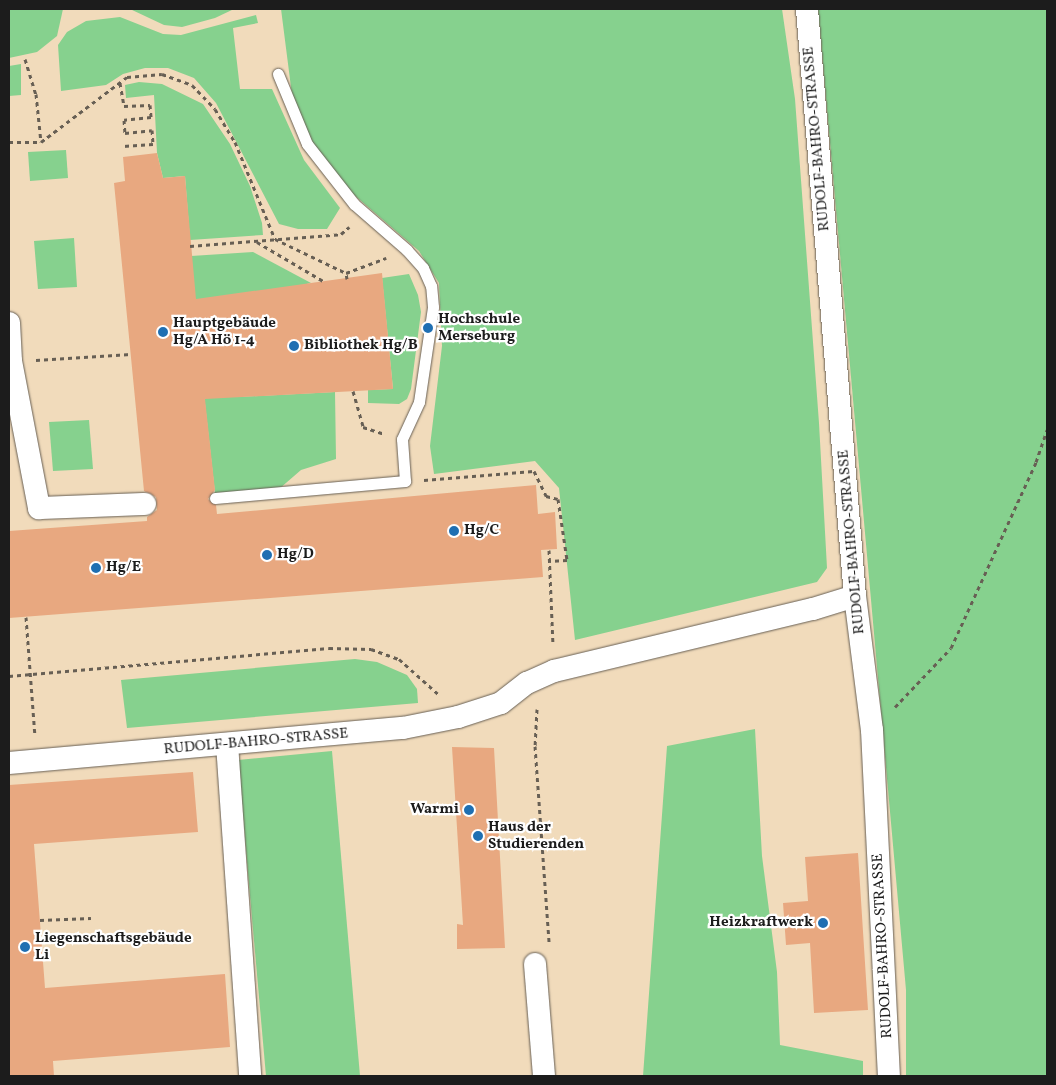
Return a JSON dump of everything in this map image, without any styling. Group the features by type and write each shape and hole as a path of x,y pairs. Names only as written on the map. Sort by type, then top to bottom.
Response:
{"street":[{"name":"RUDOLF-BAHRO-STRASSE","path":"807,9 855,596 872,730 889,1076"},
{"path":"9,323 10,362 39,508 145,504"},
{"name":"RUDOLF-BAHRO-STRASSE","path":"9,763 382,731 458,717 501,703 527,683 554,671 813,609 855,596"},
{"path":"227,744 250,1076"},
{"path":"542,958 544,1076"}],"lane":[{"path":"216,498 405,481 402,439 419,402 433,307 431,286 423,268 408,250 364,213 338,187 307,144 278,74"}],"path":[{"path":"25,59 36,94 41,142"},
{"path":"9,142 41,142 72,122 97,97 127,77 162,74 192,85 215,109 235,142 275,239 346,273 408,250"},
{"path":"120,82 124,106 150,104 151,117 124,120 126,133 152,130 153,144 123,146"},
{"path":"190,246 341,234 364,213"},
{"path":"257,242 325,282"},
{"path":"346,273 347,279"},
{"path":"10,362 131,354"},
{"path":"353,391 363,427 402,439"},
{"path":"872,730 950,648 1036,462 1047,430"},
{"path":"405,481 534,471 546,496 558,499 567,560 549,561"},
{"path":"542,958 535,746 536,710 554,671 549,550"},
{"path":"26,617 33,712"},
{"path":"9,676 329,648 371,650 399,659 425,680 458,717"},
{"path":"40,920 91,918"}],"green space":[{"path":"9,9 63,9 57,36 37,52 9,58"},
{"path":"130,9 234,9 215,18 182,27 164,25"},
{"path":"281,9 782,9 795,99 819,423 827,568 817,582 575,640 559,488 535,461 434,474 430,446 442,346 439,283 419,251 346,188 313,144 292,95"},
{"path":"818,9 1047,9 1047,1076 906,1076 906,990"},
{"path":"256,15 258,23 233,28 240,89 272,89 304,160 340,208 327,229 298,229 279,224 216,103 194,78 168,68 145,68 123,74 106,85 61,91 58,45 67,32 86,21 120,17 163,34 181,35"},
{"path":"21,64 21,95 9,96 9,66"},
{"path":"139,82 162,84 203,104 230,144 250,186 262,223 263,235 190,240 185,176 163,178 157,153 154,95 126,98 125,85"},
{"path":"66,150 68,178 30,181 28,152"},
{"path":"74,238 77,287 38,289 34,241"},
{"path":"253,252 311,283 196,309 191,256"},
{"path":"409,274 418,295 421,312 411,389 407,399 399,404 368,403 368,390 393,389 382,278"},
{"path":"203,386 237,397 335,392 336,459 301,470 279,489 215,493"},
{"path":"89,420 93,469 53,471 49,422"},
{"path":"355,659 377,662 407,675 417,689 418,703 127,728 121,680"},
{"path":"755,729 762,856 777,972 780,1045 863,1061 863,1076 643,1076 667,746"},
{"path":"332,751 360,1076 266,1076 238,760"}],"building":[{"path":"157,153 163,178 185,176 196,299 382,273 393,389 205,399 215,490 208,499 216,505 217,514 536,485 538,514 555,512 557,549 541,550 543,577 9,618 9,531 147,521 147,517 157,510 156,497 144,491 114,183 125,181 123,157"},
{"name":"Haus der Studierenden","path":"452,747 494,748 505,948 457,949 457,924 463,925"},
{"name":"Liegenschaftsgebäude Li","path":"193,772 198,832 34,844 45,988 225,974 230,1047 53,1061 54,1076 10,1076 9,785"},
{"name":"Heizkraftwerk","path":"858,853 868,1010 814,1013 810,943 786,945 783,903 808,901 805,857"}],"place":[{"name":"Hochschule Merseburg","path":"428,328"},
{"name":"Hauptgebäude Hg/A Hö 1-4","path":"163,332"},
{"name":"Bibliothek Hg/B","path":"294,346"},
{"name":"Hg/C","path":"454,531"},
{"name":"Hg/D","path":"267,555"},
{"name":"Hg/E","path":"96,568"},
{"name":"Warmi","path":"469,810"},
{"name":"Haus der Studierenden","path":"478,836"},
{"name":"Heizkraftwerk","path":"823,923"},
{"name":"Liegenschaftsgebäude Li","path":"25,947"}]}
